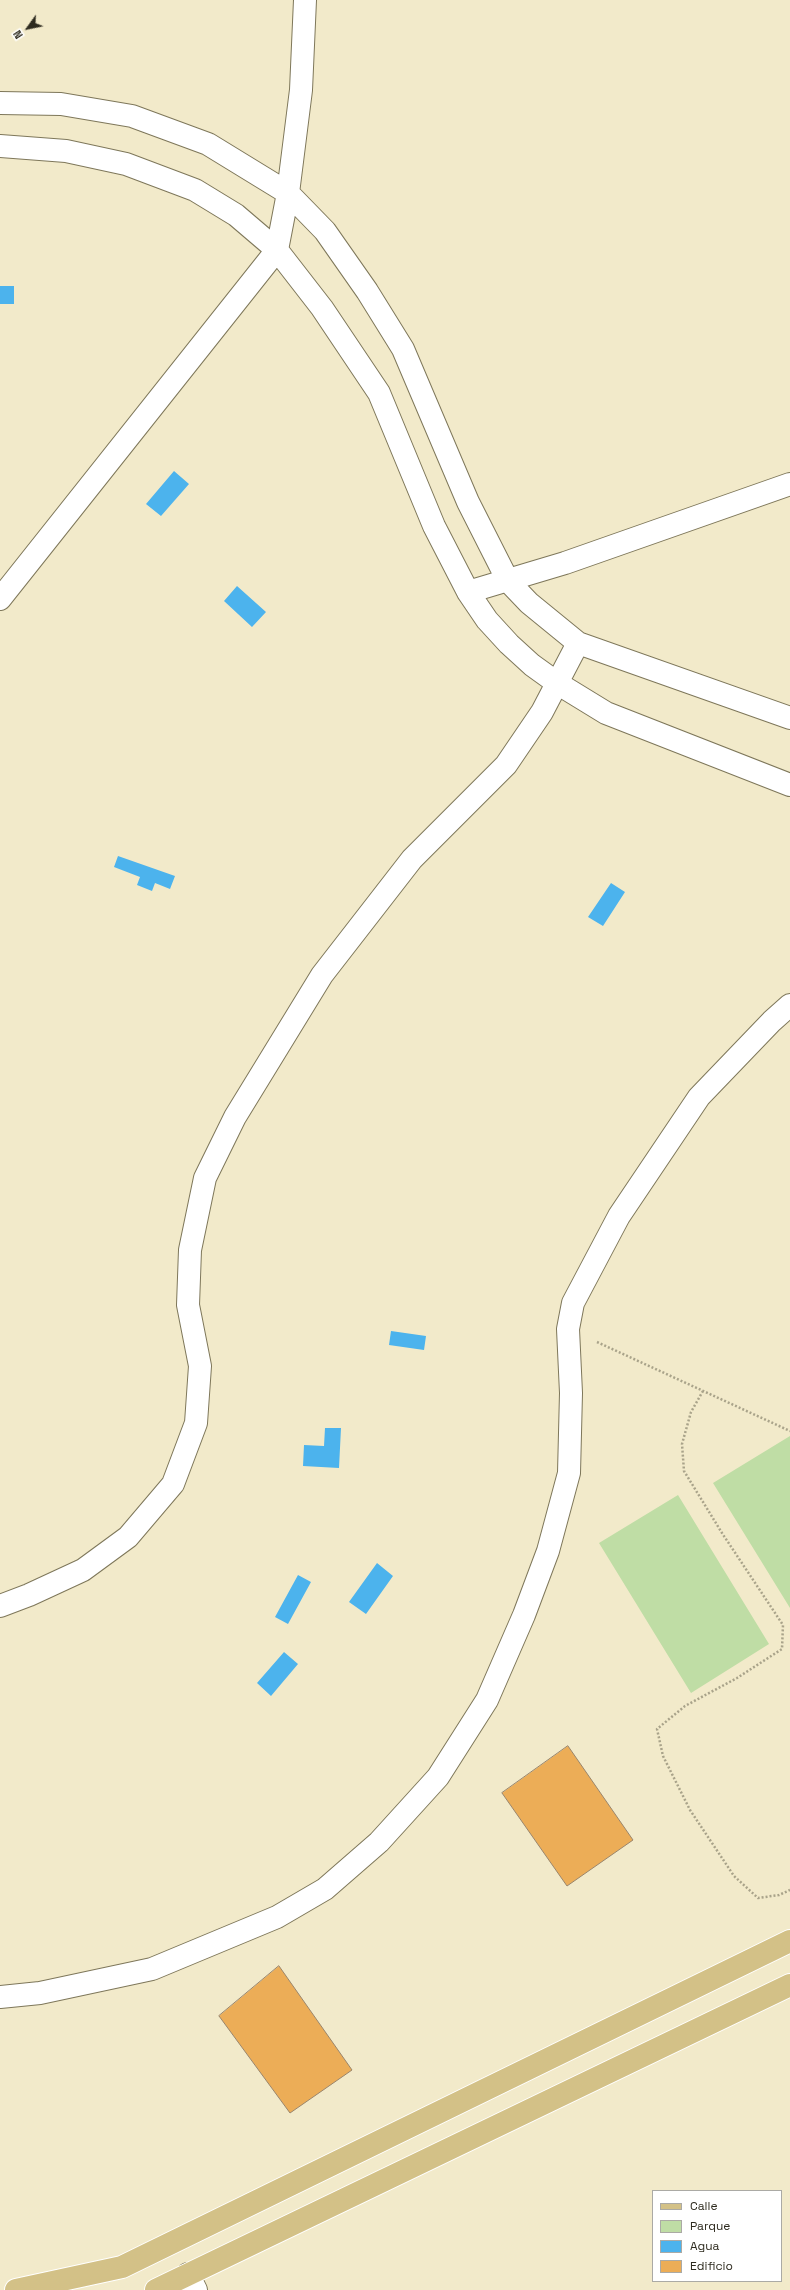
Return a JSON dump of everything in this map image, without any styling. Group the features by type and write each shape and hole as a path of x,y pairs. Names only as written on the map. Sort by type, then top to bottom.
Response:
{"main road":[{"path":"16,2290 122,2267 790,1941"},
{"path":"156,2290 192,2282 790,1985"}],"street":[{"path":"0,599 277,250 288,193 301,90 305,0"},
{"path":"0,103 61,104 132,116 208,144 288,193 325,231 367,291 403,350 468,502 508,581 534,608 578,643 790,718"},
{"path":"0,146 66,150 126,164 195,190 236,215 277,250 322,308 379,393 434,526 468,592 487,620 509,644 532,665 557,683 606,713 790,785"},
{"path":"468,592 508,581 664,530 790,484"},
{"path":"0,1606 29,1596 82,1570 128,1537 173,1484 196,1423 200,1366 188,1305 190,1250 205,1178 235,1118 322,975 412,859 506,765 542,712 578,643"},
{"path":"0,1997 40,1993 152,1969 277,1918 325,1889 379,1842 438,1777 487,1700 524,1615 548,1551 569,1473 571,1393 568,1329 573,1303 619,1216 699,1097 790,1005"}],"path":[{"path":"568,1329 790,1431"},
{"path":"703,1391 691,1412 682,1444 684,1471 722,1533 783,1625 782,1649 737,1678 685,1706 657,1729 663,1756 690,1810 734,1876 758,1898 779,1896 790,1890"}],"green space":[{"path":"790,1436 790,1608 713,1483"},
{"path":"678,1495 769,1644 691,1693 599,1543"}],"water":[{"path":"0,286 14,286 14,304 0,304"},
{"path":"174,471 189,484 161,516 146,504"},
{"path":"237,586 266,612 252,627 224,601"},
{"path":"118,856 175,876 170,889 155,883 152,891 137,885 140,877 114,867"},
{"path":"611,883 625,892 603,926 588,917"},
{"path":"391,1331 426,1336 424,1350 389,1345"},
{"path":"325,1428 341,1428 339,1468 303,1466 304,1445 324,1446"},
{"path":"377,1563 393,1576 366,1614 349,1602"},
{"path":"298,1575 311,1582 288,1624 275,1617"},
{"path":"284,1652 298,1664 271,1696 257,1683"}],"building":[{"path":"568,1746 633,1840 567,1886 502,1793"},
{"path":"279,1966 352,2070 290,2113 219,2016"}]}
